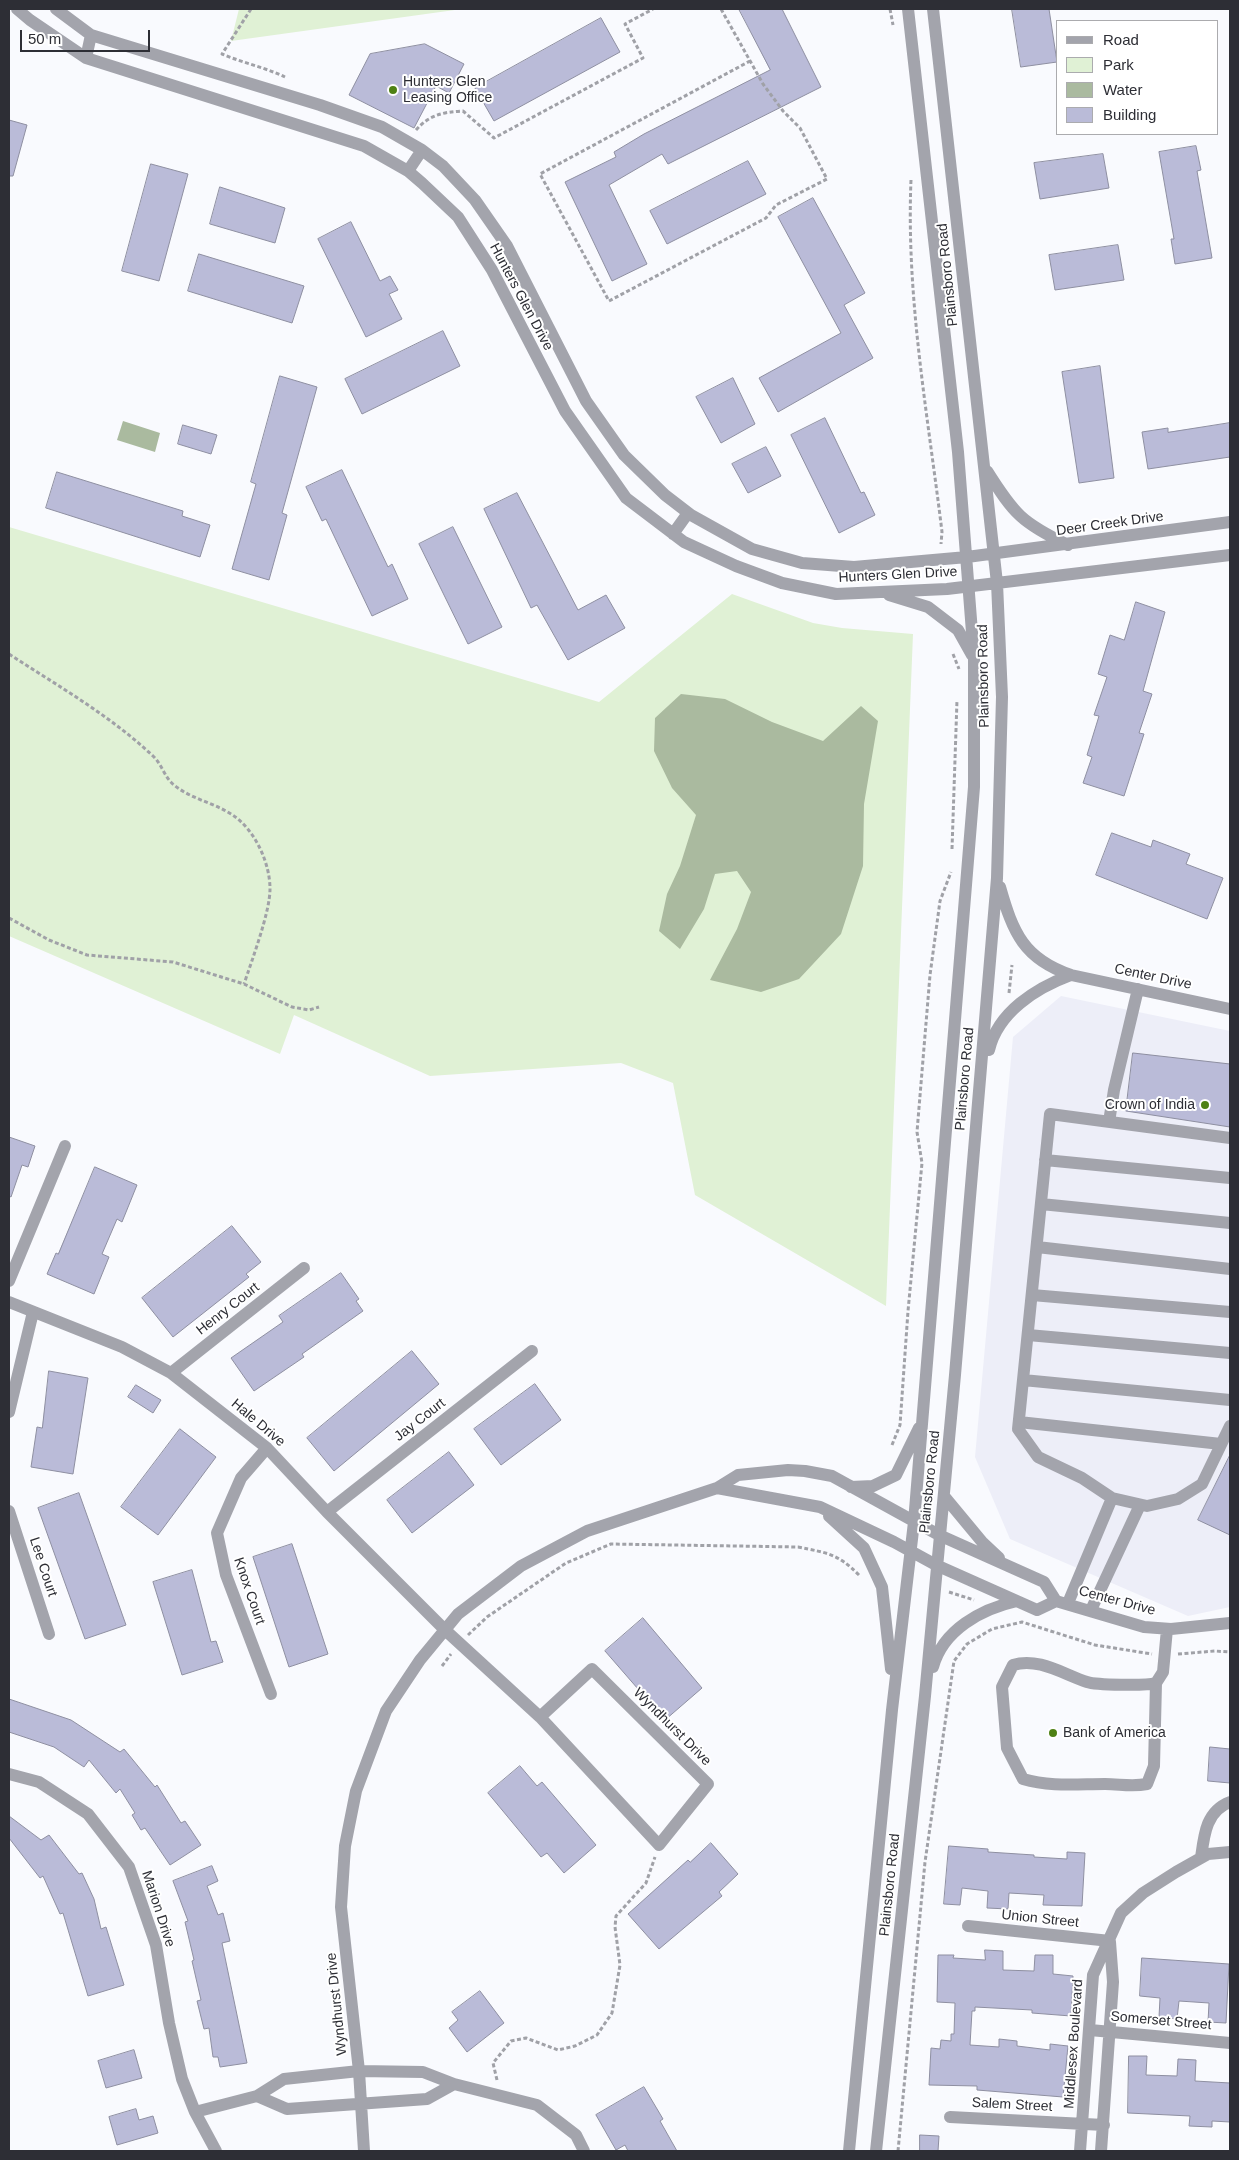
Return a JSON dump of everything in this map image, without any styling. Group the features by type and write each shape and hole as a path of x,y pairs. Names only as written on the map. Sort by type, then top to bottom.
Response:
{"street":[{"name":"Hunters Glen Drive","path":"17,9 86,58 364,146 408,171 458,217 492,270 565,411 626,498 684,542 736,566 782,583 836,594 997,583"},
{"name":"Hunters Glen Drive","path":"56,9 91,35 382,126 422,150 443,166 475,200 506,246 559,352 586,401 624,454 665,495 688,513 752,549 802,563 854,567 966,557"},
{"name":"Plainsboro Road","path":"849,2151 892,1710 914,1522 972,816 974,658 969,586 957,442 908,9"},
{"name":"Plainsboro Road","path":"876,2151 925,1696 981,1084 997,878 1002,697 997,583 933,9"},
{"path":"86,58 91,35"},
{"path":"143,77 150,54"},
{"path":"408,171 422,150"},
{"path":"539,363 559,352"},
{"path":"565,411 586,401"},
{"path":"985,467 1009,506 1035,529 1068,545"},
{"path":"673,534 688,513"},
{"name":"Deer Creek Drive","path":"966,557 1068,545 1230,522"},
{"path":"997,583 1230,555"},
{"path":"880,592 928,607 958,630 974,658"},
{"name":"Center Drive","path":"997,878 1011,923 1024,947 1053,969 1070,975 1230,1009"},
{"path":"981,1084 992,1037 1000,1025 1031,995 1070,975"},
{"path":"1109,1122 1114,1090 1138,989"},
{"path":"1230,1138 1050,1114 1018,1429 1038,1457 1082,1478 1112,1498 1147,1506 1178,1499 1202,1484 1230,1426"},
{"path":"9,1281 65,1146"},
{"path":"1045,1160 1230,1178"},
{"path":"1041,1204 1230,1223"},
{"path":"1037,1247 1230,1269"},
{"name":"Henry Court","path":"171,1373 304,1268"},
{"path":"1032,1295 1230,1312"},
{"name":"Hale Drive","path":"9,1302 122,1347 171,1373 267,1448 326,1512 444,1629"},
{"path":"9,1412 34,1312"},
{"path":"1028,1335 1230,1353"},
{"name":"Jay Court","path":"326,1512 532,1351"},
{"path":"1023,1380 1230,1400"},
{"path":"850,1487 873,1486 896,1475 923,1419"},
{"path":"1019,1422 1221,1444"},
{"name":"Knox Court","path":"267,1448 241,1478 217,1533 226,1575 271,1694"},
{"name":"Wyndhurst Drive","path":"364,2151 359,2071 341,1907 345,1846 356,1790 386,1711 444,1629 458,1614 521,1566 587,1531 718,1488 738,1475 805,1470 832,1476 939,1535"},
{"name":"Wyndhurst Drive","path":"718,1488 820,1507 936,1565"},
{"path":"944,1496 983,1543 1006,1565"},
{"path":"1062,1602 1112,1498"},
{"path":"1091,1610 1140,1505"},
{"path":"820,1507 864,1548 882,1587 890,1644 892,1710"},
{"name":"Lee Court","path":"9,1511 49,1634"},
{"name":"Center Drive","path":"939,1535 1044,1582 1062,1602 1144,1627 1167,1629 1230,1623"},
{"name":"Center Drive","path":"936,1565 1037,1610 1062,1602"},
{"path":"925,1696 936,1654 959,1627 988,1610 1017,1601"},
{"path":"444,1629 540,1717 659,1845"},
{"path":"1156,1683 1089,1683 1051,1667 1024,1662 1013,1665 1002,1687 1008,1748 1023,1779 1042,1784 1108,1784 1133,1787 1147,1784 1154,1766 1156,1683 1163,1672 1167,1629"},
{"name":"Wyndhurst Drive","path":"540,1717 592,1669 708,1784 659,1845"},
{"name":"Marion Drive","path":"9,1774 39,1782 88,1814 129,1867 156,1945 169,2023 182,2079 195,2112 216,2151"},
{"path":"1201,1858 1209,1818 1216,1810 1230,1802"},
{"name":"Middlesex Boulevard","path":"1080,2151 1093,1975 1121,1913 1143,1893 1208,1854 1230,1852"},
{"name":"Union Street","path":"968,1926 1110,1941"},
{"name":"Middlesex Boulevard","path":"1101,2151 1113,1982 1110,1941"},
{"name":"Somerset Street","path":"1090,2030 1230,2043"},
{"path":"195,2112 257,2096 284,2079 359,2071"},
{"name":"Wyndhurst Drive","path":"359,2071 423,2072 454,2084 537,2105 576,2136 584,2151"},
{"path":"257,2096 287,2109 361,2105 427,2099 454,2084"},
{"name":"Salem Street","path":"950,2117 1104,2125"}],"path":[{"path":"251,9 222,54 243,63 267,69 290,80"},
{"path":"409,130 413,132 424,120 443,112 463,111 494,138 643,58 625,24 653,9"},
{"path":"721,9 750,60 763,84 782,112 800,128 827,179 776,205 766,218 609,301 540,174 750,60"},
{"path":"890,9 895,33"},
{"path":"912,173 909,221 913,296 943,560"},
{"path":"952,650 959,670 959,678"},
{"path":"9,654 100,713 156,758 172,784 194,799 231,814 251,832 264,860 270,889 262,926 244,984"},
{"path":"952,851 958,694"},
{"path":"891,1450 900,1425 908,1311 922,1162 918,1132 930,975 940,901 952,870"},
{"path":"9,918 49,940 87,955 173,962 244,984 292,1007 309,1010 319,1007"},
{"path":"1008,1001 1012,965"},
{"path":"442,1666 460,1643 487,1617 566,1563 611,1544 798,1547 827,1553 842,1559 865,1582"},
{"path":"934,1589 986,1604 999,1627"},
{"path":"898,2151 925,1862 954,1660 967,1644 992,1629 1022,1622 1096,1645 1145,1654 1230,1652"},
{"path":"497,2095 493,2063 511,2041 526,2038 558,2050 575,2046 597,2035 612,2013 620,1964 615,1927 616,1916 646,1883 659,1845"}],"shaded area":[{"path":"1061,996 1230,1031 1230,1607 1188,1616 1010,1539 975,1457 1013,1037"}],"green space":[{"path":"239,9 462,9 231,41"},
{"path":"9,527 599,702 732,594 813,623 842,628 913,634 886,1306 695,1195 673,1083 621,1063 430,1076 294,1015 280,1054 9,936"}],"water":[{"path":"123,421 160,433 155,452 117,440"},
{"path":"681,694 725,699 772,722 823,741 861,706 878,721 864,804 863,866 841,934 799,979 761,992 710,980 737,929 751,892 737,871 715,874 704,909 680,949 659,931 667,894 680,866 696,815 672,788 654,751 655,718"}],"building":[{"path":"739,9 782,9 821,87 668,164 662,154 609,185 647,264 612,281 565,182 616,157 614,152 644,134 770,70"},
{"path":"1012,9 1049,9 1056,62 1021,67"},
{"path":"601,18 620,52 494,121 475,88"},
{"name":"Hunters Glen Leasing Office","path":"425,44 464,64 449,93 436,86 414,128 349,95 370,54"},
{"path":"9,120 27,125 13,176 9,176"},
{"path":"1196,146 1201,170 1197,171 1212,258 1175,264 1171,239 1174,239 1159,152"},
{"path":"1103,154 1109,188 1040,199 1034,163"},
{"path":"748,161 766,194 667,244 650,211"},
{"path":"151,164 188,174 159,281 122,271"},
{"path":"220,187 285,208 275,243 210,224"},
{"path":"813,198 865,293 844,305 873,358 778,412 759,378 841,333 778,217"},
{"path":"351,222 380,281 390,276 398,290 389,294 402,319 366,337 318,239"},
{"path":"1118,245 1124,280 1055,290 1049,255"},
{"path":"199,254 304,286 292,323 188,291"},
{"path":"443,331 460,366 362,414 345,379"},
{"path":"1100,366 1114,478 1079,483 1062,372"},
{"path":"280,376 317,387 282,513 287,515 269,580 232,569 256,484 251,482"},
{"path":"733,378 755,424 721,443 696,397"},
{"path":"825,418 861,493 864,492 875,515 839,533 791,435"},
{"path":"1230,423 1230,457 1148,469 1142,432 1168,428 1168,432"},
{"path":"183,425 217,435 211,454 178,444"},
{"path":"766,447 781,476 748,493 732,464"},
{"path":"342,470 388,567 392,564 408,599 372,616 326,519 322,521 306,487"},
{"path":"57,472 183,511 182,516 210,525 200,557 46,508"},
{"path":"517,493 578,610 606,595 625,628 568,660 537,605 531,608 484,509"},
{"path":"453,527 502,627 468,644 419,544"},
{"path":"1136,602 1165,612 1143,691 1152,694 1139,733 1144,734 1124,796 1083,783 1092,757 1087,755 1099,716 1094,715 1107,677 1098,674 1110,635 1124,640"},
{"path":"1112,833 1151,847 1153,840 1190,854 1186,864 1223,878 1207,919 1096,875"},
{"path":"1133,1053 1230,1064 1230,1127 1126,1111"},
{"path":"9,1137 35,1146 28,1167 22,1165 11,1197 9,1196"},
{"path":"95,1167 137,1185 122,1222 117,1219 102,1254 109,1257 94,1294 47,1274 56,1253 58,1254"},
{"path":"232,1226 261,1262 246,1274 249,1277 173,1337 142,1298"},
{"path":"341,1273 359,1299 356,1301 363,1311 302,1354 304,1357 254,1391 231,1358 283,1322 279,1316"},
{"path":"412,1351 439,1384 334,1471 307,1438"},
{"path":"49,1371 88,1378 73,1474 31,1467 37,1427 42,1428"},
{"path":"535,1384 561,1420 501,1465 474,1429"},
{"path":"136,1385 161,1400 153,1413 128,1397"},
{"path":"180,1429 216,1457 158,1535 121,1507"},
{"path":"449,1452 474,1485 412,1533 387,1500"},
{"path":"1230,1455 1230,1535 1198,1520"},
{"path":"79,1493 126,1625 85,1639 38,1508"},
{"path":"292,1544 328,1654 289,1667 253,1557"},
{"path":"192,1570 211,1642 216,1641 223,1662 182,1675 153,1582"},
{"path":"643,1618 702,1688 665,1720 605,1651"},
{"path":"9,1699 71,1720 120,1752 124,1749 155,1787 157,1785 181,1823 185,1821 201,1845 170,1865 145,1828 141,1830 132,1815 135,1813 120,1789 116,1793 89,1760 84,1767 54,1747 9,1732"},
{"path":"1210,1747 1230,1749 1230,1783 1208,1781"},
{"path":"520,1766 537,1786 542,1782 596,1845 564,1873 547,1853 541,1857 488,1793"},
{"path":"9,1816 41,1840 49,1835 79,1874 82,1873 94,1899 101,1929 106,1927 124,1985 88,1996 63,1913 60,1914 43,1876 40,1878 9,1838"},
{"path":"711,1843 738,1874 719,1892 722,1896 659,1949 628,1914 688,1860 690,1862"},
{"path":"949,1846 988,1849 988,1852 1067,1859 1067,1852 1085,1853 1082,1906 1043,1905 1044,1895 1009,1893 1008,1909 987,1908 988,1891 962,1888 960,1905 944,1904"},
{"path":"212,1866 218,1881 207,1886 218,1915 223,1913 230,1941 222,1943 247,2063 220,2067 218,2057 213,2057 209,2028 204,2029 197,2001 201,2000 192,1961 194,1960 185,1922 188,1921 173,1881"},
{"path":"985,1950 1003,1951 1003,1970 1034,1971 1035,1955 1053,1955 1053,1974 1073,1976 1071,2016 1032,2013 1032,2010 975,2007 975,2011 972,2011 970,2045 999,2047 999,2039 1017,2041 1017,2046 1050,2050 1050,2044 1068,2046 1063,2097 977,2090 977,2086 929,2085 931,2048 940,2049 941,2040 951,2041 951,2034 954,2034 955,2003 937,2002 938,1955 954,1955 953,1958 985,1960"},
{"path":"1142,1958 1229,1964 1226,2023 1208,2022 1209,2003 1179,2001 1177,2019 1159,2017 1160,1998 1140,1996"},
{"path":"480,1991 504,2023 467,2052 449,2028 458,2020 452,2012"},
{"path":"134,2050 142,2078 106,2088 98,2061"},
{"path":"1129,2056 1147,2056 1146,2075 1177,2076 1178,2059 1196,2060 1195,2081 1230,2083 1230,2122 1212,2121 1212,2127 1189,2126 1190,2116 1128,2113"},
{"path":"644,2087 663,2119 660,2121 677,2151 628,2151 625,2145 616,2150 596,2115"},
{"path":"136,2109 139,2120 153,2116 158,2133 117,2145 109,2117"},
{"path":"920,2135 939,2136 938,2151 920,2151"}],"place":[{"name":"Hunters Glen Leasing Office","path":"393,90"},
{"name":"Crown of India","path":"1205,1105"},
{"name":"Bank of America","path":"1053,1733"}]}
